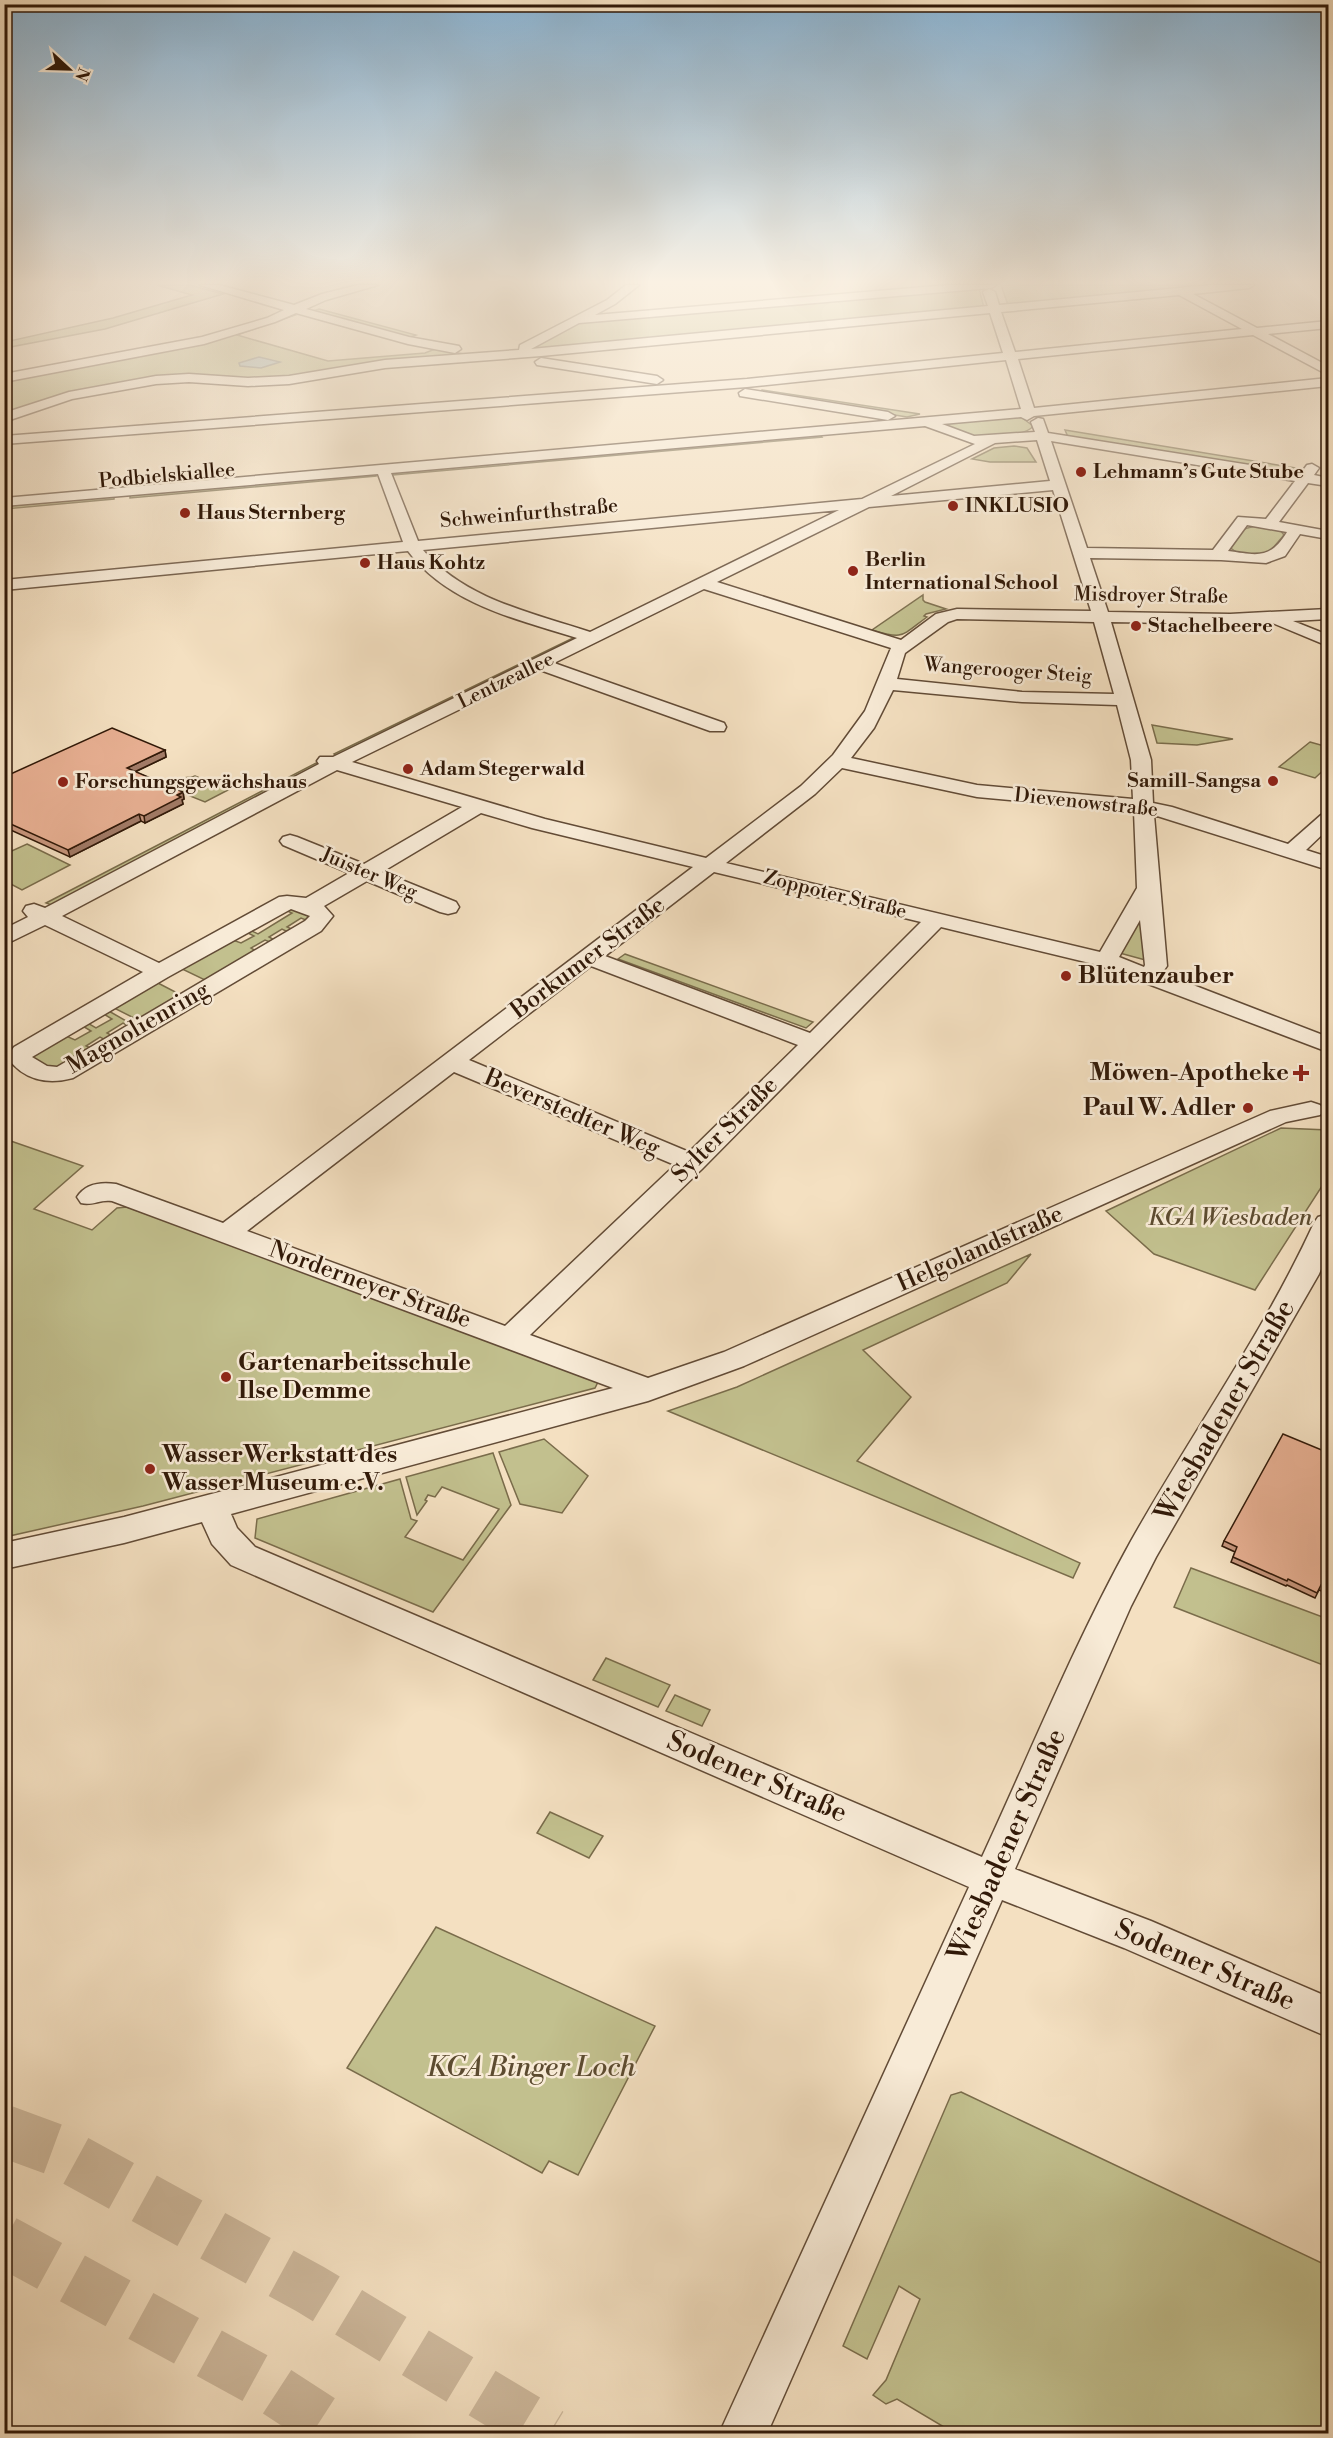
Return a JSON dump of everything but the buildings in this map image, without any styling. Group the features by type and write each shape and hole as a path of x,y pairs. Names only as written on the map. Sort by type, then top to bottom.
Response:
{"street":[{"path":"4,418 59,399"},
{"path":"4,440 548,399"},
{"path":"777,399 924,422 970,439 990,440 1031,420 1197,399"},
{"path":"830,399 962,419"},
{"path":"1024,399 1058,485 1101,617 1142,760 1148,888 1156,966 1149,975"},
{"path":"924,422 962,419 1031,420 1223,399"},
{"path":"1031,420 1313,469 1329,482"},
{"name":"Podbielskiallee","path":"827,435 924,422"},
{"name":"Podbielskiallee","path":"4,502 122,496 827,435 942,429"},
{"name":"Lentzeallee","path":"670,593 703,583 719,569 836,506 970,439"},
{"name":"Lentzeallee","path":"4,938 36,912 326,760 719,569 866,503 990,440"},
{"path":"1269,525 1313,469"},
{"path":"385,473 413,546 424,561 459,588 500,607 584,635"},
{"name":"Schweinfurthstraße","path":"4,585 1058,485"},
{"name":"Podbielskiallee","path":"4,511 122,496"},
{"path":"1221,555 1220,551 1243,520 1329,535"},
{"path":"1080,553 1221,555 1259,558 1279,553 1296,529"},
{"path":"703,583 903,646"},
{"name":"Misdroyer Straße","path":"903,646 942,618 957,614 1275,618 1329,614"},
{"path":"1275,618 1329,641"},
{"name":"Lentzeallee","path":"326,760 541,664 584,635"},
{"name":"Borkumer Straße","path":"227,1233 786,808 838,761 867,725 889,684 897,651 903,646"},
{"path":"541,664 717,728"},
{"name":"Wangerooger Steig","path":"889,684 996,695 1125,700"},
{"name":"Zoppoter Straße","path":"326,760 539,824 1106,960 1329,1045"},
{"name":"Dievenowstraße","path":"838,761 986,792 1144,807 1186,817 1329,864"},
{"path":"308,906 477,807"},
{"path":"1292,852 1329,819"},
{"name":"Juister Weg","path":"290,841 448,907"},
{"path":"1106,960 1148,888"},
{"name":"Magnolienring","path":"296,902 308,906 322,916 314,926 64,1073 53,1076 43,1074 22,1062 19,1057 24,1052 160,972 275,906 296,902"},
{"name":"Lentzeallee","path":"4,920 36,912"},
{"name":"Magnolienring","path":"36,912 160,972"},
{"name":"Sylter Straße","path":"510,1338 693,1163 936,920"},
{"path":"590,958 813,1042"},
{"name":"Beverstedter Weg","path":"452,1062 693,1163"},
{"name":"Helgolandstraße","path":"4,1556 124,1530 648,1390 734,1359 1279,1116 1311,1110"},
{"name":"Norderneyer Straße","path":"90,1197 102,1191 116,1193 648,1390"},
{"name":"Wiesbadener Straße","path":"743,2433 1129,1577 1305,1274 1329,1223"},
{"name":"Wiesbadener Straße","path":"1305,1274 1329,1254"},
{"name":"Sodener Straße","path":"212,1506 223,1535 243,1556 992,1878 1137,1934 1329,2017"}],"green space":[{"path":"5,399 71,399 5,416"},
{"path":"793,399 820,399 920,414 907,417"},
{"path":"1021,417 1033,426 1023,432 997,437 975,437 944,425 946,423"},
{"path":"1065,430 1302,469 1297,475 1068,437"},
{"path":"819,433 822,437 393,475 391,471"},
{"path":"1014,446 1027,448 1036,462 990,462 972,459 994,448"},
{"path":"375,472 376,476 130,498 130,493"},
{"path":"114,495 114,499 5,509 5,504"},
{"path":"1255,526 1281,531 1284,535 1266,556 1241,554 1232,550 1229,546 1244,529"},
{"path":"923,595 925,602 946,609 926,614 924,616 927,617 902,634 890,635 872,630"},
{"path":"575,637 583,639 336,756 334,754"},
{"path":"1152,725 1233,739 1197,745 1157,743"},
{"path":"1310,742 1328,747 1328,766 1315,778 1279,767"},
{"path":"316,763 319,765 54,906 46,903"},
{"path":"195,776 228,790 205,802 165,786 171,780"},
{"path":"27,844 70,865 22,890 5,881 5,854"},
{"path":"288,907 313,914 311,922 301,918 287,927 296,931 292,934 282,929 269,937 278,942 275,944 265,940 251,948 259,953 209,982 180,968 230,939 241,943 254,936 244,931 248,929 258,934 292,913 283,909"},
{"path":"1133,920 1148,923 1149,961 1116,952"},
{"path":"625,954 813,1022 806,1028 618,959"},
{"path":"156,982 185,997 142,1022 112,1007"},
{"path":"107,1010 135,1026 132,1028 123,1023 107,1033 116,1038 109,1042 100,1037 86,1046 95,1050 53,1071 32,1058 33,1054 64,1035 75,1040 91,1031 81,1025 86,1022 96,1028 112,1019 102,1013"},
{"name":"KGA Wiesbaden","path":"1281,1128 1328,1130 1328,1182 1322,1186 1255,1290 1154,1254 1106,1211"},
{"name":"Gartenarbeitsschule Ilse Demme","path":"5,1139 83,1166 34,1209 92,1230 117,1208 127,1207 601,1376 595,1388 143,1506 5,1537"},
{"path":"1031,1254 1007,1283 863,1350 911,1397 857,1461 1080,1563 1073,1578 668,1411 737,1387"},
{"path":"544,1439 588,1476 562,1513 520,1504 499,1452"},
{"path":"493,1453 511,1505 433,1612 255,1538 257,1519 400,1479 411,1519 417,1521 405,1537 463,1560 499,1509 442,1487 435,1497 428,1495 425,1500 427,1501 417,1515 406,1477"},
{"path":"1191,1568 1328,1619 1328,1667 1174,1607"},
{"path":"606,1658 670,1685 658,1707 593,1680"},
{"path":"675,1695 710,1710 702,1726 666,1711"},
{"path":"550,1812 603,1836 589,1858 537,1833"},
{"name":"KGA Binger Loch","path":"436,1927 655,2026 578,2175 549,2161 542,2173 347,2068"},
{"path":"961,2092 1328,2266 1328,2433 954,2433 897,2399 886,2404 873,2395 886,2380 920,2299 899,2286 867,2359 843,2346 951,2095"}],"tunnel":[{"path":"4,2131 56,2150 310,2289 550,2434"},
{"path":"4,2241 262,2382 342,2434"}],"place":[{"name":"Lehmann’s Gute Stube","path":"1081,472"},
{"name":"INKLUSIO","path":"953,506"},
{"name":"Haus Sternberg","path":"185,513"},
{"name":"Haus Kohtz","path":"365,563"},
{"name":"Berlin International School","path":"853,571"},
{"name":"Stachelbeere","path":"1136,626"},
{"name":"Adam Stegerwald","path":"408,769"},
{"name":"Samill-Sangsa","path":"1273,781"},
{"name":"Forschungsgewächshaus","path":"63,782"},
{"name":"Blütenzauber","path":"1066,976"},
{"name":"Möwen-Apotheke","path":"1301,1073"},
{"name":"Paul W. Adler","path":"1248,1108"},
{"name":"Gartenarbeitsschule Ilse Demme","path":"226,1377"},
{"name":"WasserWerkstatt des WasserMuseum e.V.","path":"150,1469"}]}
